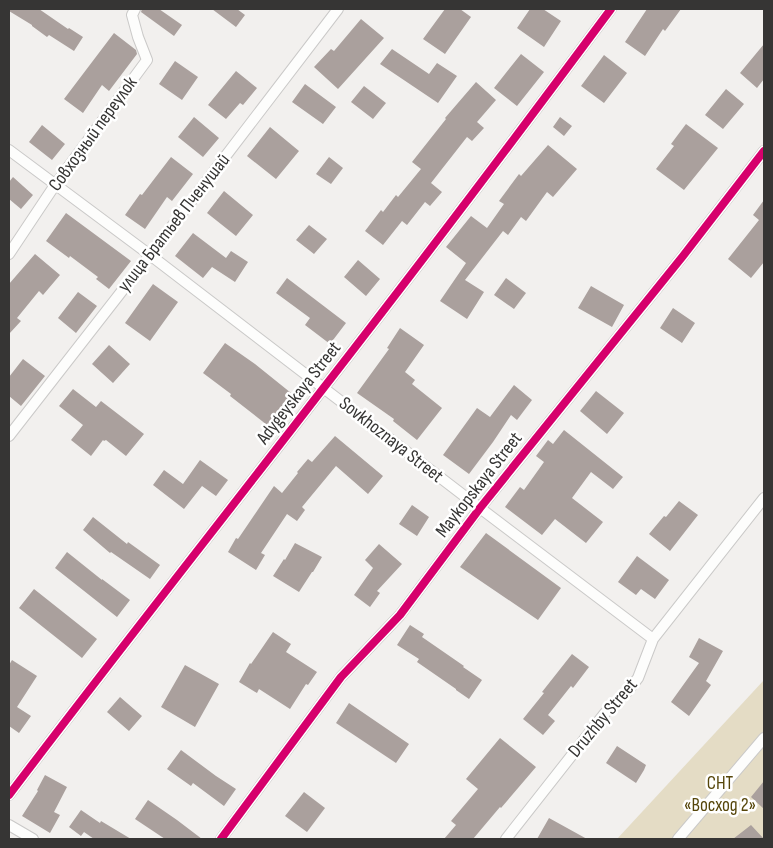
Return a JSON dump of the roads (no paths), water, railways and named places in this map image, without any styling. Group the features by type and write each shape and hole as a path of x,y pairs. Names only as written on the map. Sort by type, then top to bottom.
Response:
{"street":[{"name":"Совхозный переулок","path":"9,254 55,185 147,60 132,14 135,9"},
{"name":"улица Братьев Пченушай","path":"9,436 338,9"},
{"name":"Adygeyskaya Street","path":"9,795 324,388 611,9"},
{"name":"Sovkhoznaya Street","path":"9,150 150,255 653,639"},
{"name":"Maykopskaya Street","path":"221,839 341,677 400,615 480,508 683,256 764,151"},
{"name":"Druzhby Street","path":"506,839 605,713 627,692 638,678 653,639 764,498"},
{"path":"678,839 764,738"},
{"path":"9,825 33,839"}],"park label":[{"name":"СНТ «Восход 2»","path":"720,794"}]}
